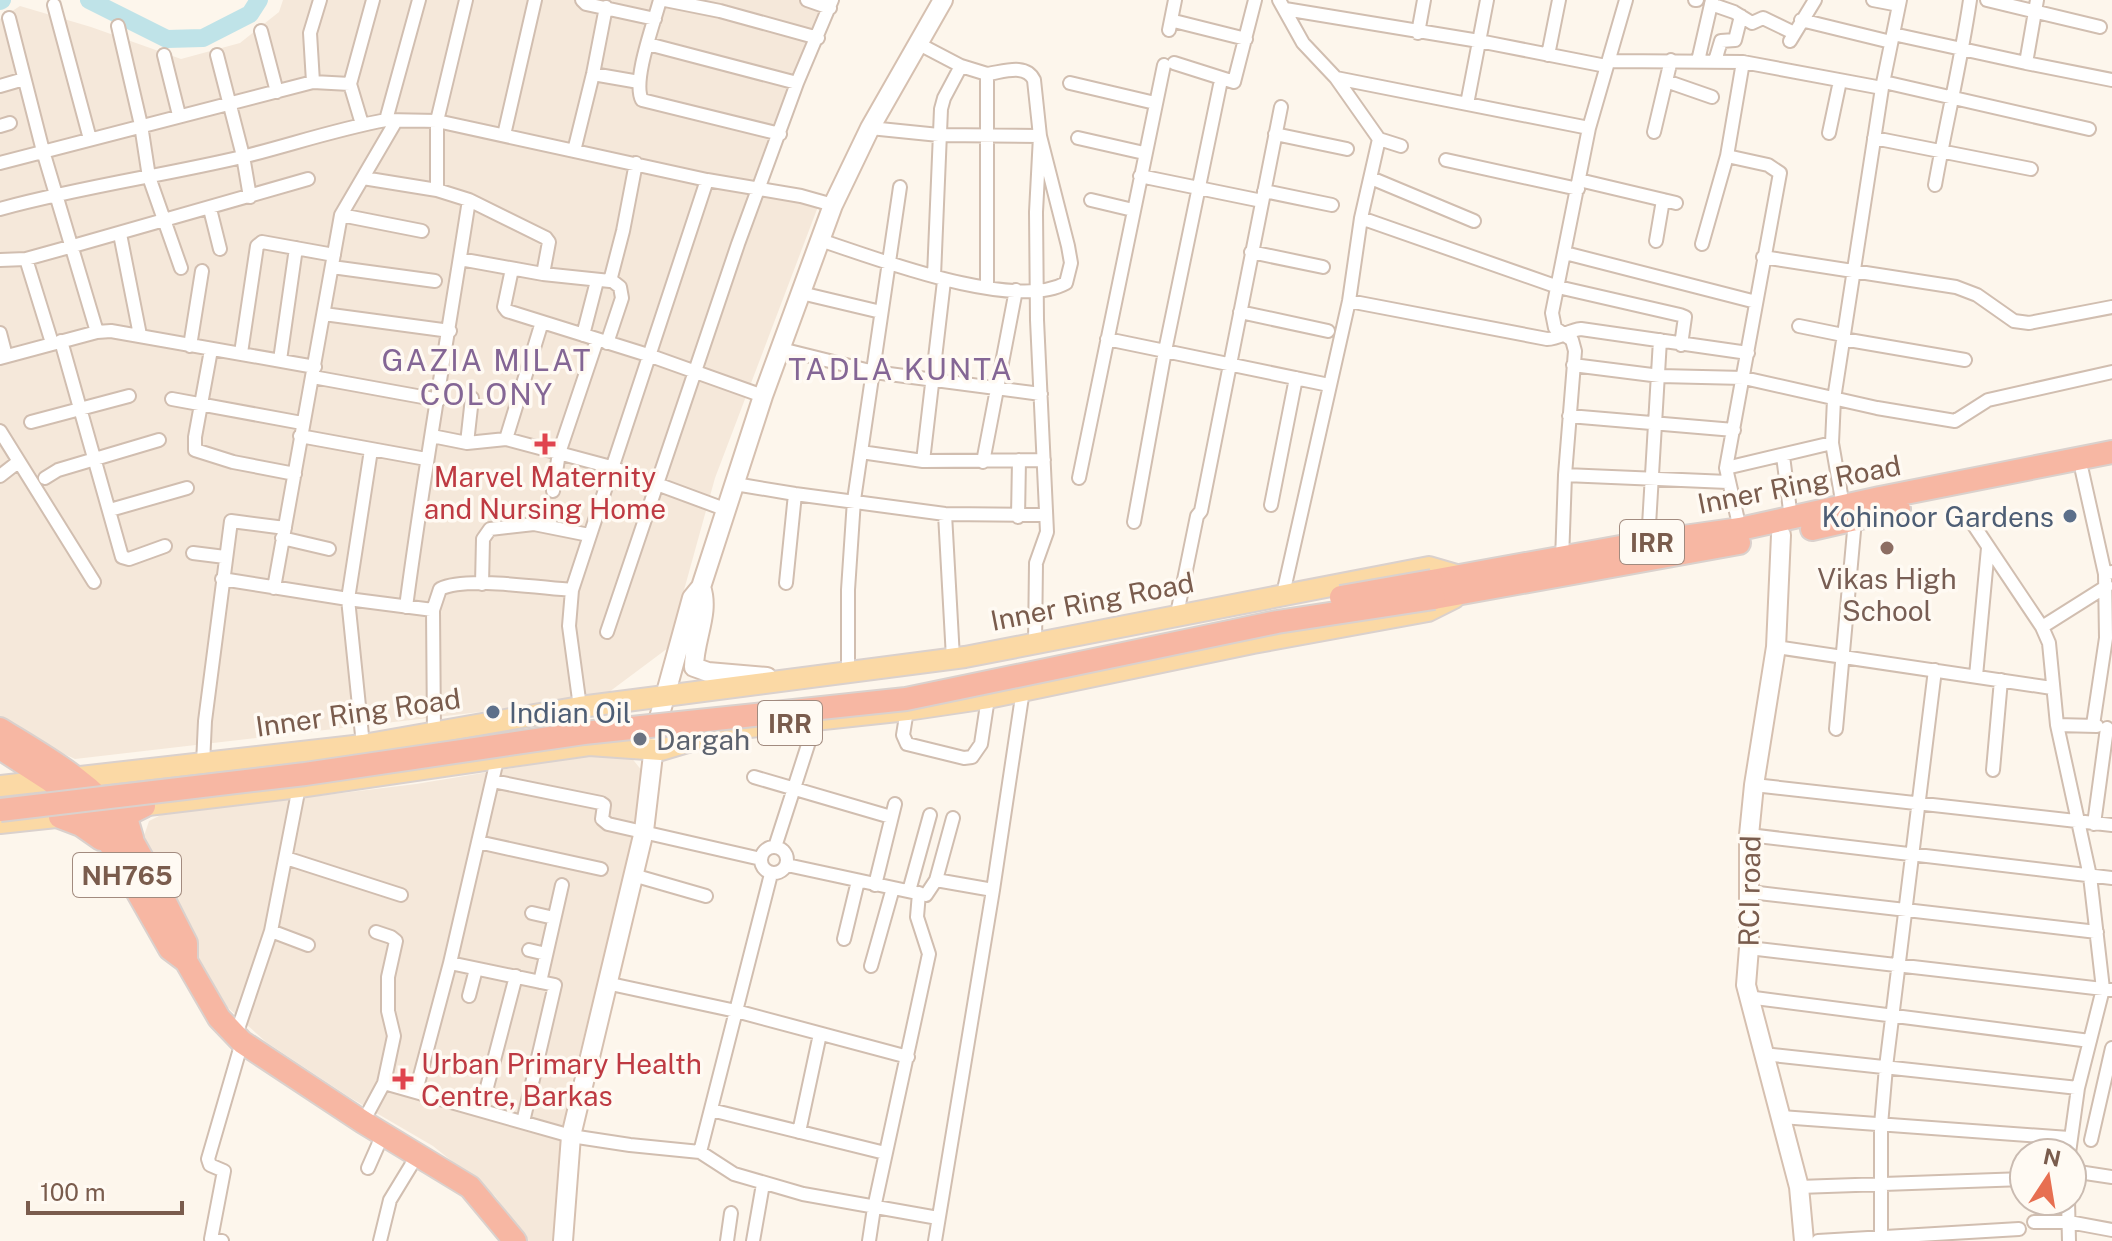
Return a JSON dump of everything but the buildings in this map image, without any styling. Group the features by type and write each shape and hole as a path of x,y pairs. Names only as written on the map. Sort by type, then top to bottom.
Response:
{"highway":[{"name":"Inner Ring Road","path":"1462,584 1786,526 2112,452"},
{"name":"Inner Ring Road","path":"1849,513 2112,465"},
{"name":"Inner Ring Road","path":"1562,567 1648,542 1786,526"},
{"name":"IRR","path":"0,810 305,774 584,733 906,699 1462,584"},
{"name":"IRR","path":"0,799 305,763 581,718 903,686 1221,619 1433,590"},
{"name":"NH765","path":"0,729 45,770 121,824 186,943 186,961"},
{"name":"NH765","path":"0,748 45,770 76,779 100,812 112,847 170,949 186,961 219,1018 239,1039 363,1122 470,1187 515,1241"},
{"path":"137,853 127,819 129,813 144,806"},
{"path":"60,817 81,825 112,847"}],"main road":[{"path":"563,1241 571,1136 644,831 653,750 665,695 692,598 701,587 763,396 833,205 870,128 943,0"},
{"name":"RCI road","path":"1786,526 1776,647 1749,835 1747,997 1799,1187 1804,1241"},
{"name":"Inner Ring Road","path":"0,823 299,787 589,745 661,750 731,729 988,698 1253,643 1428,611 1462,584 1429,567 953,658 580,707 363,745 76,779"},
{"path":"701,587 707,602 694,651 694,667 708,672 762,678 814,672 836,674 837,718"},
{"path":"0,786 45,770"}],"street":[{"path":"313,82 310,33 320,0"},
{"path":"362,124 350,84 373,0"},
{"path":"274,588 341,215 391,120 419,0"},
{"path":"437,190 437,121 466,0"},
{"path":"504,135 535,0"},
{"path":"582,0 586,4 655,19"},
{"path":"780,134 639,97 639,82 648,44 662,0 721,6 818,38"},
{"path":"607,632 738,244 797,83 831,4 807,0"},
{"path":"1175,0 1174,26 1246,39"},
{"path":"1079,478 1144,153 1155,103 1169,64 1234,82 1255,0"},
{"path":"1418,33 1424,0"},
{"path":"1467,104 1487,0"},
{"path":"1548,55 1559,0"},
{"path":"1562,567 1574,343 1551,321 1589,128 1626,0"},
{"path":"1836,729 1843,656 1849,513 1832,443 1834,399 1874,138 1899,3 1873,0"},
{"path":"1935,185 1963,50 1970,0"},
{"path":"1987,0 2036,6 2100,27"},
{"path":"1698,61 1712,2 1754,23 1763,18 1792,37 1810,2"},
{"path":"1282,4 1418,33 1608,63 1671,60 1743,62 1840,81 1951,97 2089,129"},
{"path":"1282,4 1303,43 1336,78 1379,139 1401,146"},
{"path":"54,5 90,139"},
{"path":"2026,63 2036,6"},
{"path":"574,151 606,7"},
{"path":"1715,61 1721,41 1735,40 1741,16"},
{"path":"9,18 43,151 97,332"},
{"path":"1801,20 2112,80"},
{"path":"118,26 141,125 149,177 181,268"},
{"path":"261,31 277,92"},
{"path":"648,44 797,83"},
{"path":"919,44 961,66 987,74 1017,70 1031,74 1038,103 1040,136 1036,212 1046,538 1036,563 1035,644"},
{"path":"164,55 179,115"},
{"path":"217,55 243,156 250,197"},
{"path":"1654,132 1671,60"},
{"path":"1702,244 1727,156 1743,62"},
{"path":"923,461 934,380 939,278 939,135 944,98 961,66"},
{"path":"593,74 639,82"},
{"path":"987,74 987,287"},
{"path":"1336,78 1589,128"},
{"path":"0,86 24,79"},
{"path":"1666,81 1712,97"},
{"path":"1829,133 1840,81"},
{"path":"0,163 313,82 350,84"},
{"path":"1070,83 1155,103"},
{"path":"1134,522 1165,351 1220,85"},
{"path":"1182,613 1197,516 1201,511 1281,107"},
{"path":"0,209 56,194 243,156 362,124 391,120 437,121 833,205"},
{"path":"870,128 939,135 1040,136"},
{"path":"1275,134 1347,149"},
{"path":"820,240 939,278 987,287 1038,292 1066,283 1071,263 1040,136"},
{"path":"1078,138 1144,153"},
{"path":"1874,138 2031,169"},
{"path":"1283,594 1349,301 1361,218 1379,139"},
{"path":"1727,156 1768,165 1780,173 1726,468 1740,529"},
{"path":"1446,160 1670,201 1656,241"},
{"path":"611,280 636,163"},
{"path":"1140,176 1199,189 1332,205"},
{"path":"363,178 437,190 469,200 546,238 549,242 543,274"},
{"path":"1371,178 1474,221"},
{"path":"0,260 26,259 308,179"},
{"path":"580,707 569,626 572,590 707,180"},
{"path":"836,674 848,590 854,500 900,187"},
{"path":"406,607 426,459 439,400 469,200"},
{"path":"1091,200 1133,210"},
{"path":"210,209 220,249"},
{"path":"341,215 422,231"},
{"path":"1361,218 1558,287 1680,315 1685,317 1681,345"},
{"path":"120,234 140,335"},
{"path":"241,353 257,246 262,242 296,248 333,261 435,281"},
{"path":"280,360 296,248"},
{"path":"1251,252 1323,267"},
{"path":"1565,253 1756,302"},
{"path":"1763,257 1956,287 1977,295 2014,321 2029,323 2112,307"},
{"path":"26,259 80,410 122,557 129,559 165,546"},
{"path":"460,259 543,274 611,280"},
{"path":"512,269 505,310 651,356 763,396"},
{"path":"190,346 202,271"},
{"path":"553,491 559,453 622,298 620,287 611,280"},
{"path":"583,335 597,281"},
{"path":"983,462 1016,290"},
{"path":"801,293 881,312"},
{"path":"1349,301 1547,339 1581,329 1748,353"},
{"path":"1240,312 1328,331"},
{"path":"324,314 450,331"},
{"path":"506,439 542,322"},
{"path":"1799,326 1965,360"},
{"path":"0,333 3,357 97,332 140,335 280,360 314,372 439,400"},
{"path":"1107,339 1329,385"},
{"path":"1648,542 1660,340"},
{"path":"781,349 874,372 1041,394"},
{"path":"211,350 195,450 233,462 295,474"},
{"path":"1573,365 1660,376 1744,378 1834,399 1955,421 1988,400 2112,372"},
{"path":"1271,505 1296,378"},
{"path":"31,422 129,396"},
{"path":"467,443 472,398"},
{"path":"172,399 302,423"},
{"path":"1569,416 1734,430"},
{"path":"0,431 94,582"},
{"path":"300,436 426,459"},
{"path":"432,436 467,443 506,439 611,467 727,510"},
{"path":"45,478 58,470 159,440"},
{"path":"1726,468 1832,443"},
{"path":"363,745 348,599 371,450"},
{"path":"861,452 923,461 1044,460"},
{"path":"1783,456 1786,526"},
{"path":"1018,517 1019,460"},
{"path":"0,476 18,462"},
{"path":"2082,471 2108,577 2106,638 2093,725"},
{"path":"1565,475 1728,482"},
{"path":"735,484 945,514 1045,515"},
{"path":"110,510 187,488"},
{"path":"786,583 795,494"},
{"path":"945,514 953,658"},
{"path":"203,764 205,721 231,521 283,533 329,549"},
{"path":"1971,521 2042,627 2049,643 2057,725 2090,876 2108,990 2090,1041 2069,1137"},
{"path":"482,584 483,539 490,529 534,524 589,535"},
{"path":"1976,676 1988,548"},
{"path":"193,553 225,557"},
{"path":"2042,627 2108,577"},
{"path":"222,579 433,610"},
{"path":"434,733 433,610 440,589 448,585 482,584 572,590"},
{"path":"1776,647 2052,688"},
{"path":"1881,1238 1879,1183 1886,1067 1916,804 1935,670"},
{"path":"1993,770 2001,680"},
{"path":"935,1241 1023,690"},
{"path":"907,710 903,735 907,744 964,758 972,757 981,744 988,698"},
{"path":"775,847 816,720"},
{"path":"2057,725 2093,725 2110,729 2094,824"},
{"path":"416,1091 450,963 497,760"},
{"path":"754,777 891,817"},
{"path":"493,781 601,803 604,805 603,822 761,859"},
{"path":"1754,785 2112,825"},
{"path":"222,1241 211,1239 224,1171 210,1165 208,1159 271,931 299,787"},
{"path":"875,885 895,804"},
{"path":"869,1241 929,954 917,917 914,892 930,815"},
{"path":"787,865 928,894 936,880 953,818"},
{"path":"1749,835 2112,878"},
{"path":"478,842 601,869"},
{"path":"775,847 786,853 787,865 779,873 771,874 764,870 761,859 767,849 775,847"},
{"path":"286,858 401,895"},
{"path":"700,1152 771,874"},
{"path":"633,875 706,896"},
{"path":"936,880 993,890"},
{"path":"844,939 858,881"},
{"path":"540,982 562,885"},
{"path":"871,966 893,888"},
{"path":"1750,892 2097,932"},
{"path":"532,913 554,918"},
{"path":"271,931 308,945"},
{"path":"363,1122 384,1083 394,1036 388,1011 388,977 396,941 376,932"},
{"path":"1749,948 2108,990"},
{"path":"529,950 546,954"},
{"path":"450,963 555,987 523,1122"},
{"path":"469,996 476,969"},
{"path":"481,1110 516,976"},
{"path":"606,983 736,1011 908,1057"},
{"path":"1747,997 2090,1041"},
{"path":"799,1132 820,1034"},
{"path":"2091,1140 2110,1068 2112,1048"},
{"path":"1763,1054 2078,1088"},
{"path":"2085,1063 2110,1068"},
{"path":"384,1083 571,1136 700,1152 734,1174 763,1184 938,1218"},
{"path":"711,1110 885,1153"},
{"path":"1781,1117 2055,1137"},
{"path":"368,1168 383,1134"},
{"path":"380,1241 390,1200 418,1154"},
{"path":"2088,1173 2112,1177"},
{"path":"1799,1187 2008,1179"},
{"path":"753,1241 763,1184"},
{"path":"727,1241 731,1213"},
{"path":"2069,1217 2069,1241"},
{"path":"2034,1222 2069,1222 2112,1230"},
{"path":"1818,1241 2019,1229"}],"shaded area":[{"path":"283,0 836,0 766,188 819,204 715,478 668,648 601,698 75,759 0,725 0,19 20,6 181,59 240,43 279,12"},
{"path":"606,749 626,751 647,777 569,1094 555,1241 528,1241 495,1196 433,1146 349,1097 266,1042 224,1004 181,936 145,858 144,836 149,821 161,815 416,784 555,761"}],"waterway":[{"path":"89,0 167,39 203,38 250,14 259,0"}],"place":[{"name":"Marvel Maternity and Nursing Home","path":"545,444"},
{"name":"Kohinoor Gardens","path":"2070,516"},
{"name":"Vikas High School","path":"1887,548"},
{"name":"Indian Oil","path":"493,712"},
{"name":"Dargah","path":"640,739"},
{"name":"Urban Primary Health Centre, Barkas","path":"403,1079"}],"district":[{"name":"TADLA KUNTA","path":"901,369"},
{"name":"GAZIA MILAT COLONY","path":"487,377"}]}
